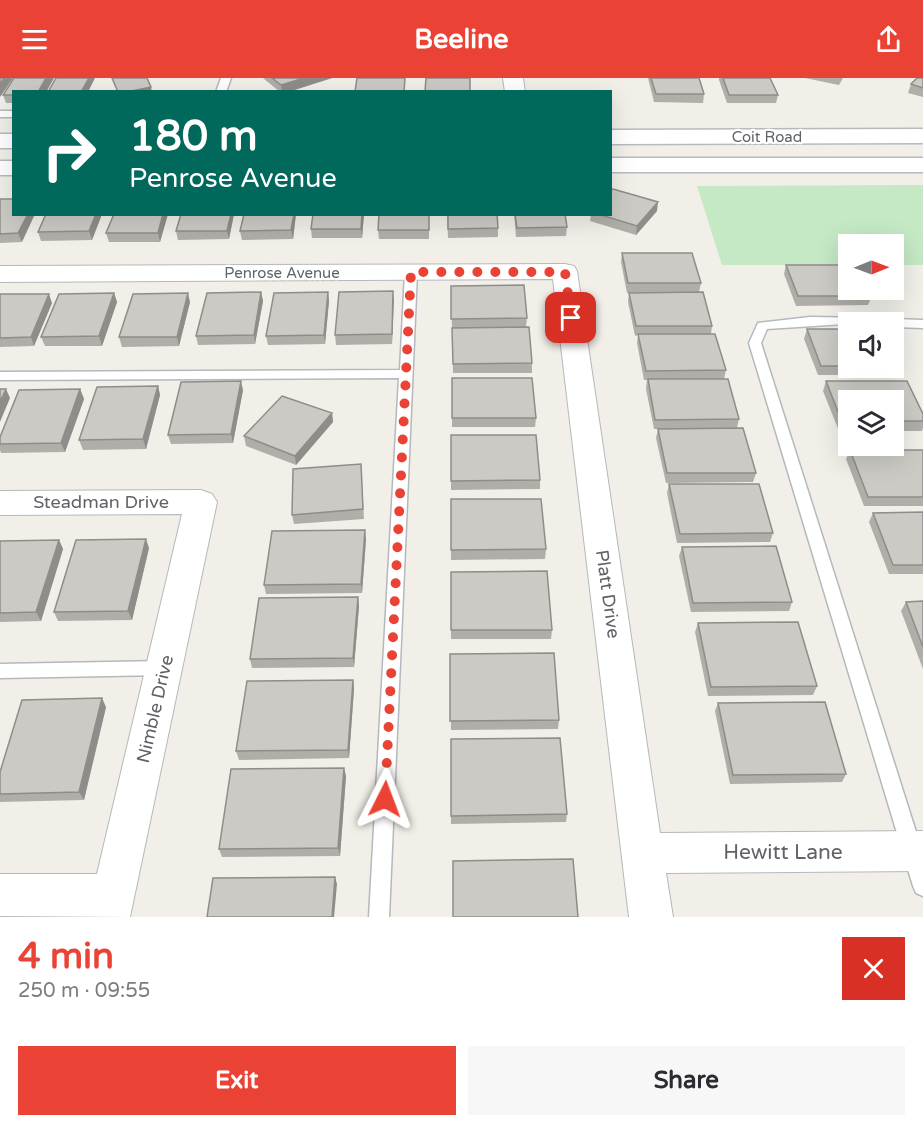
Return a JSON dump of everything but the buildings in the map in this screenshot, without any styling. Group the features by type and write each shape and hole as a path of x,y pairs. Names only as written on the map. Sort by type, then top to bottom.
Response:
{"main road":[{"name":"Coit Road","path":"612,137 923,136"},
{"name":"Coit Road","path":"612,165 923,165"}],"street":[{"name":"Penrose Avenue","path":"0,274 565,272"},
{"name":"Platt Drive","path":"565,272 651,917"},
{"name":"Steadman Drive","path":"0,503 201,502"},
{"name":"Nimble Drive","path":"111,906 201,502"},
{"name":"Hewitt Lane","path":"642,853 919,863"},
{"path":"0,896 111,906"}],"lane":[{"path":"379,917 411,272"},
{"path":"838,321 810,321 762,326 754,343 919,863"},
{"path":"904,323 923,324"},
{"path":"0,376 406,374"},
{"path":"0,671 164,668"}],"green space":[{"path":"923,185 923,265 904,265 904,234 838,234 838,265 722,265 697,186"}],"route":[{"path":"385,799 411,272 565,272 571,318"}]}
